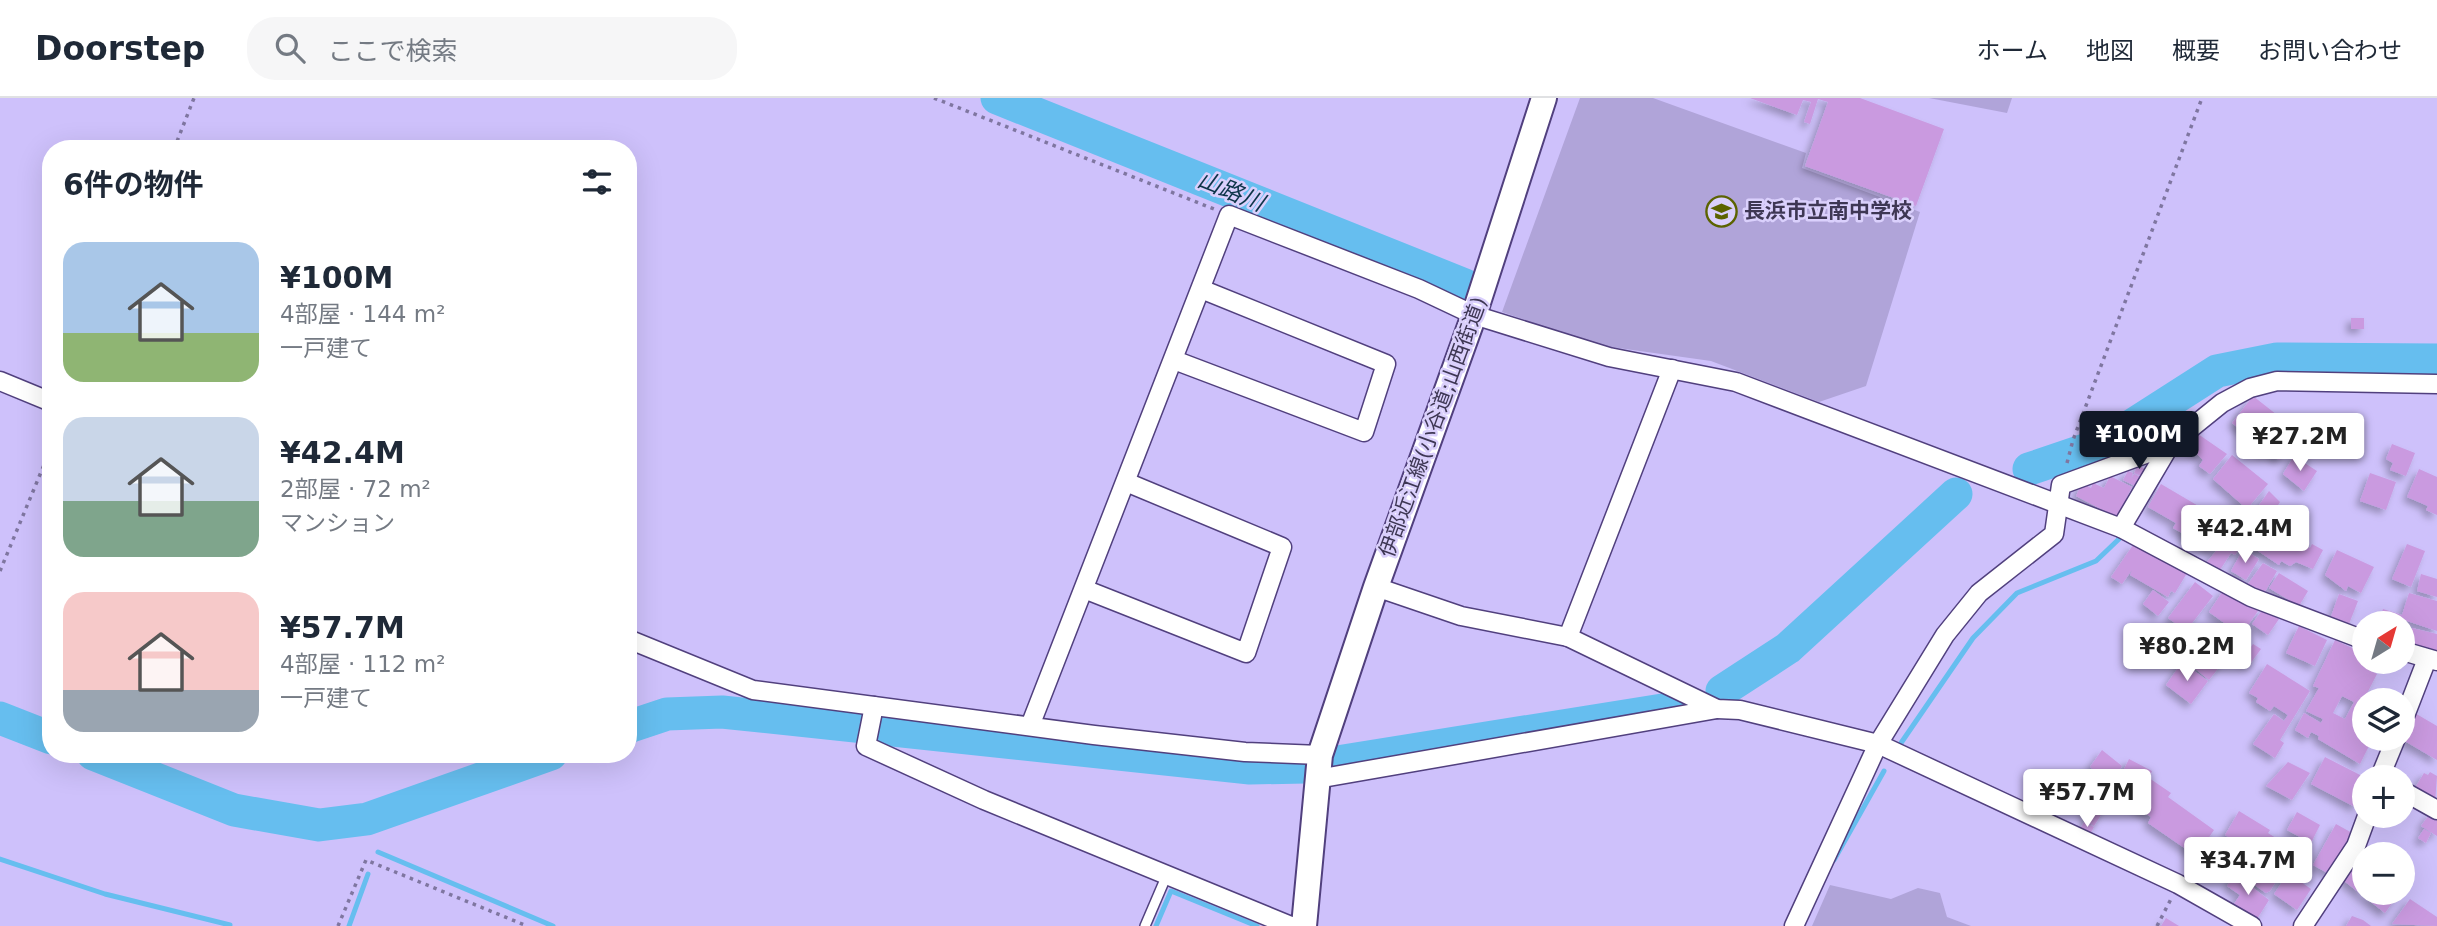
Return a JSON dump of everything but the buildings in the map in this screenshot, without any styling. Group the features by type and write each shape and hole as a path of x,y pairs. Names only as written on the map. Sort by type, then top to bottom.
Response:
{"main road":[{"name":"伊部近江線(小谷道;山西街道)","path":"1304,926 1318,770 1376,587 1474,315 1544,98"}],"street":[{"path":"1030,726 1229,215 1419,289 1474,315 1609,357 1736,382 2059,508 2121,528 2251,597 2352,635"},
{"path":"1174,360 1364,432 1386,364 1201,289"},
{"path":"1568,637 1672,369"},
{"path":"0,381 42,398"},
{"path":"1794,926 1878,744 1945,635 1979,593 2054,534 2061,485 2170,445 2222,402 2250,388 2277,381 2437,384"},
{"path":"2121,528 2170,445"},
{"path":"1084,589 1246,653 1282,547 1126,482"},
{"path":"1376,587 1461,616 1568,637 1717,709"},
{"path":"637,643 753,690 1245,752 1318,770 1717,709 1741,710 1878,744 2180,886 2252,926"},
{"path":"2415,655 2432,660 2415,696"},
{"path":"874,706 866,746 1167,877 1291,926"},
{"path":"2415,798 2437,810"},
{"path":"2303,926 2356,846 2363,828"}],"lane":[{"path":"1145,926 1167,877"}],"path":[{"path":"178,140 194,98"},
{"path":"934,98 1229,215"},
{"path":"2073,440 2202,98"},
{"path":"0,571 42,471"},
{"path":"338,926 366,860 527,926"},
{"path":"2157,926 2180,886"}],"shaded area":[{"name":"長浜市立南中学校","path":"1580,98 1653,98 1806,153 1802,168 1920,212 1866,386 1819,402 1711,361 1597,345 1502,312"},
{"path":"1929,98 2012,98 2007,113"},
{"path":"1830,885 1891,899 1918,888 1940,893 1947,917 1971,926 1812,926"}],"waterway":[{"name":"山路川","path":"997,98 1465,285"},
{"path":"2029,469 2103,444 2217,371 2277,359 2437,360"},
{"path":"2403,376 2405,360"},
{"path":"1722,691 1788,648 1956,494"},
{"path":"1901,743 1973,638 2017,593 2096,561 2120,538"},
{"path":"637,724 667,714 722,712 1250,768 1306,767 1675,708"},
{"path":"0,718 42,734"},
{"path":"116,763 234,810 319,825 367,819 526,763"},
{"path":"1834,860 1884,771"},
{"path":"378,852 553,926"},
{"path":"0,859 105,894 230,925"},
{"path":"349,926 368,874"},
{"path":"1156,926 1171,891 1257,926"}],"place":[{"name":"長浜市立南中学校","path":"1721,211"}]}
